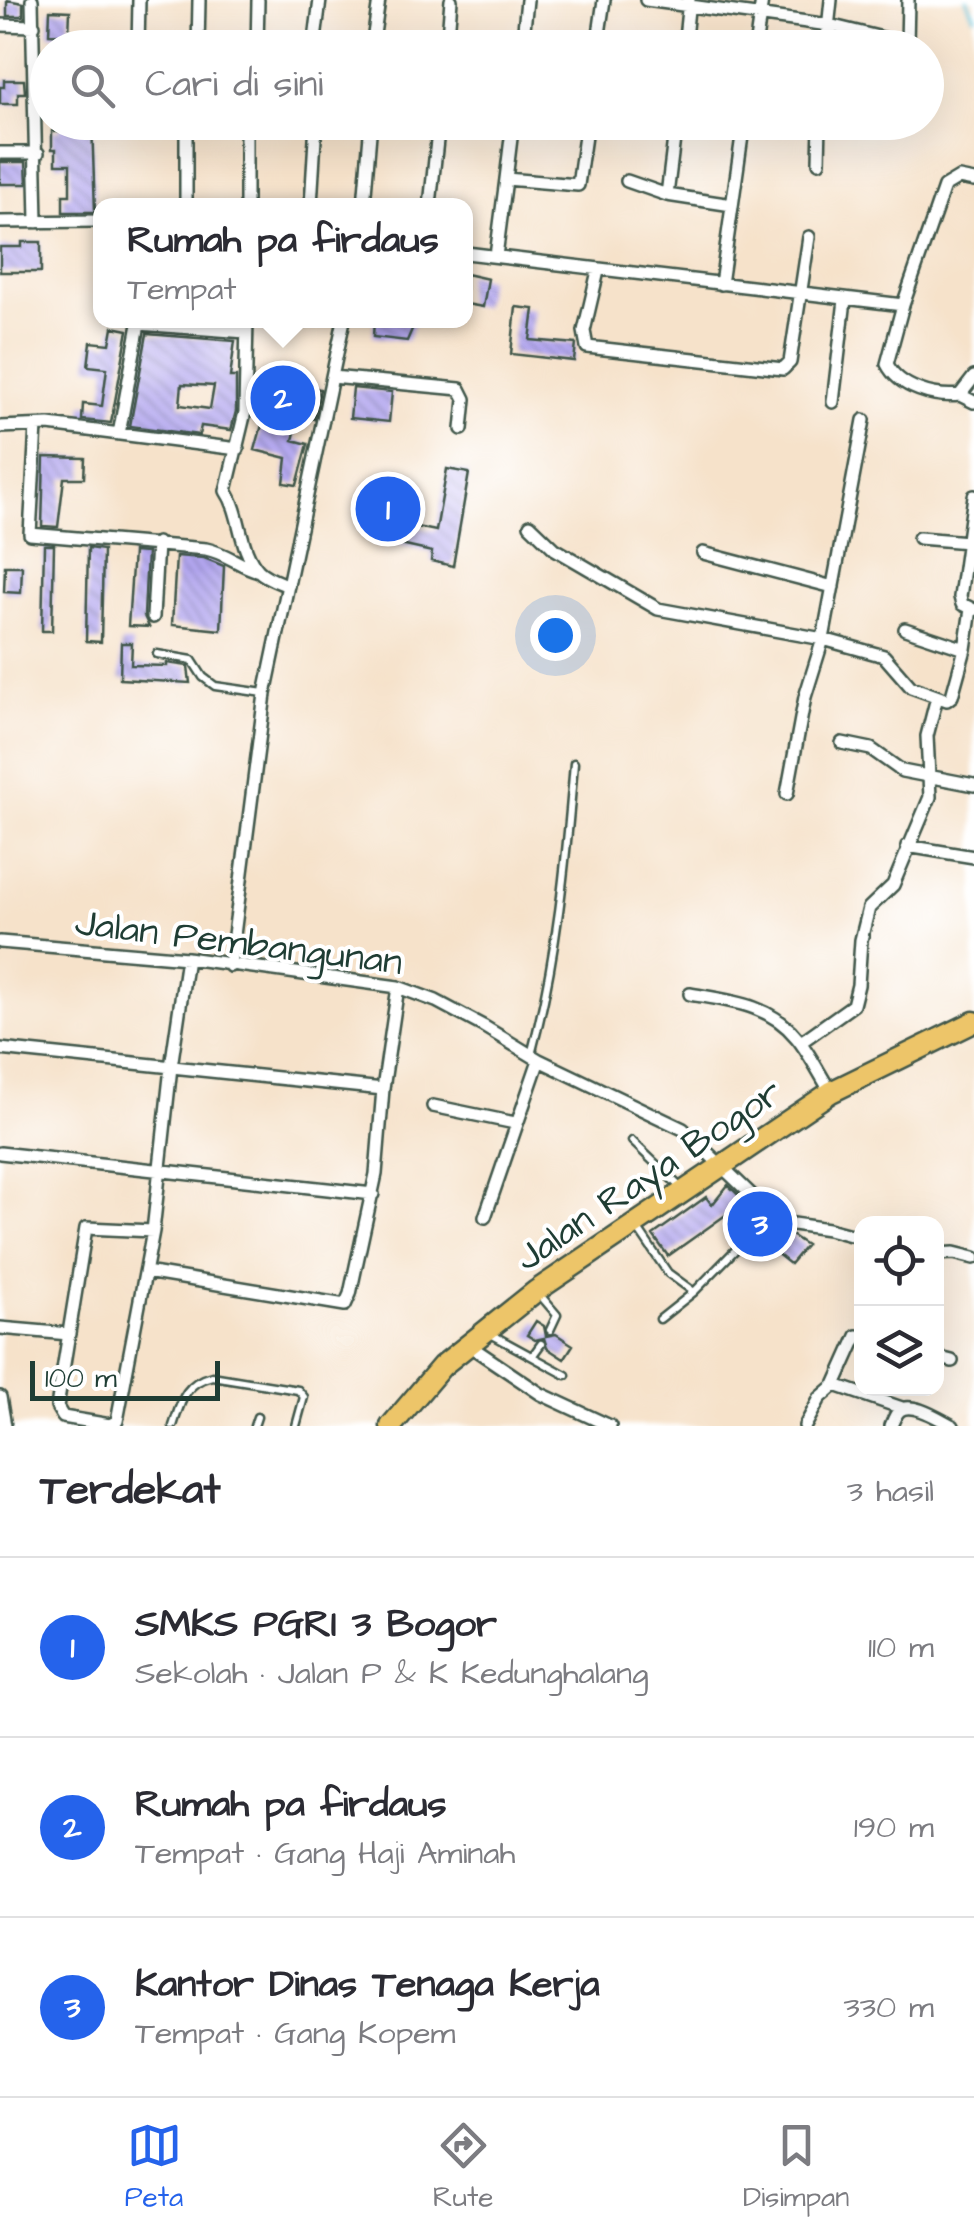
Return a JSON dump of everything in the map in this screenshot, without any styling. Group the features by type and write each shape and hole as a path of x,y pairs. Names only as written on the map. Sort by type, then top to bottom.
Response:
{"highway":[{"name":"Jalan Raya Bogor","path":"391,1426 416,1395 475,1337 536,1291 831,1092 974,1022"}],"street":[{"path":"32,0 34,30"},
{"path":"138,30 139,0"},
{"path":"198,30 199,0"},
{"path":"257,30 258,0"},
{"path":"316,30 320,0"},
{"path":"375,30 379,0"},
{"path":"448,30 451,0"},
{"path":"524,30 527,0"},
{"path":"600,30 604,0"},
{"path":"646,0 846,30"},
{"path":"757,30 762,0"},
{"path":"828,30 830,0"},
{"path":"907,30 908,0"},
{"path":"686,30 689,4"},
{"path":"0,25 34,26"},
{"path":"37,222 38,140"},
{"path":"186,140 186,198"},
{"path":"246,140 246,198"},
{"path":"312,198 315,140"},
{"path":"365,198 370,140"},
{"path":"431,198 437,140"},
{"path":"496,256 511,140"},
{"path":"506,179 578,185 584,140"},
{"path":"667,195 674,140"},
{"path":"721,284 741,140"},
{"path":"819,162 820,140"},
{"path":"0,153 38,153"},
{"path":"974,182 959,178 944,186 889,356 891,371 900,380 929,392 960,394 974,402"},
{"path":"627,181 667,195 732,204"},
{"path":"0,222 93,220"},
{"path":"598,271 584,336 587,346 783,368 790,362 809,237"},
{"path":"473,254 903,305"},
{"path":"833,402 845,300"},
{"path":"120,434 138,328"},
{"path":"247,328 245,412 226,491 236,506 242,538 259,571"},
{"path":"230,966 265,694 342,328"},
{"path":"332,377 460,389 465,398 462,429"},
{"path":"960,394 974,378"},
{"path":"787,794 805,697 824,639 864,420"},
{"path":"36,426 30,534 226,553 236,562 288,586"},
{"path":"0,427 36,426 238,449"},
{"path":"530,525 555,548 658,609 824,639 884,656 906,684 937,698 950,699 972,610 960,598 974,496"},
{"path":"918,538 968,542"},
{"path":"153,617 157,544"},
{"path":"703,553 833,587"},
{"path":"906,629 965,649"},
{"path":"801,1042 852,1006 858,985 860,940 869,908 892,884 930,797 928,736 937,698"},
{"path":"842,743 871,749 902,771 974,784"},
{"path":"907,846 974,858"},
{"name":"Jalan Pembangunan","path":"0,942 187,958 398,988 452,1009 535,1058 684,1129 786,1224 828,1228 854,1236"},
{"path":"153,1231 86,1228 58,1413 64,1417 114,1425 153,1231 187,958"},
{"path":"146,1272 341,1306 350,1294 372,1194 398,988"},
{"path":"690,994 763,1010 779,1020 801,1042 831,1092"},
{"path":"0,1049 383,1089"},
{"path":"486,1217 535,1058"},
{"path":"432,1106 515,1123"},
{"path":"0,1153 372,1194"},
{"path":"944,1254 974,1258"},
{"path":"0,1328 69,1334"},
{"path":"475,1337 541,1394 610,1426"},
{"path":"805,1426 820,1398 834,1385 854,1340"},
{"path":"944,1359 952,1361"},
{"path":"834,1385 925,1412 953,1426"},
{"path":"0,1397 5,1426"},
{"path":"891,1426 902,1408"}],"lane":[{"path":"157,654 192,660 214,686 265,694"},
{"path":"535,1058 563,896 574,762"},
{"path":"632,1140 685,1192"},
{"path":"636,1225 668,1273 694,1292"},
{"path":"660,1319 694,1292 745,1240"},
{"path":"536,1291 557,1316 550,1330"},
{"path":"475,1337 532,1355 566,1375"},
{"path":"532,1355 541,1344"},
{"path":"173,1426 184,1392 191,1384 212,1376 298,1390 304,1397 296,1426"},
{"path":"254,1426 257,1416"}],"building":[{"path":"7,0 23,3 23,16 7,16"},
{"path":"50,10 70,11 69,30 49,30"},
{"path":"4,80 24,80 25,93 18,93 18,104 0,104"},
{"path":"52,140 93,140 93,212 63,212 63,195 70,195 70,164 56,164 56,149 52,149"},
{"path":"0,162 26,162 27,184 0,184"},
{"path":"22,242 41,242 41,272 0,272 0,247 22,247"},
{"path":"473,276 488,279 483,307 473,305"},
{"path":"516,307 534,309 530,340 576,344 574,361 511,354"},
{"path":"113,328 128,330 111,423 82,420 83,404 102,406 107,368 88,366 91,342 110,344"},
{"path":"374,328 413,328 407,341 373,337"},
{"path":"147,334 235,341 230,377 236,377 236,411 231,430 201,426 199,435 130,426","holes":["182,384 214,386 210,409 180,405"]},
{"path":"300,383 320,389 314,419 300,414 293,440 308,444 297,485 284,483 287,458 255,450 265,414 274,417 282,393 295,397"},
{"path":"353,388 392,392 389,422 350,418"},
{"path":"44,457 85,458 84,478 64,478 58,527 42,526"},
{"path":"447,469 469,473 453,566 431,561 432,552 370,538 377,503 400,508 397,523 436,531"},
{"path":"44,545 54,545 52,631 42,631"},
{"path":"88,548 103,550 101,642 86,641"},
{"path":"133,552 147,553 144,616 149,627 128,626"},
{"path":"176,556 204,558 224,566 221,630 172,625"},
{"path":"5,566 22,566 21,593 4,592"},
{"path":"121,643 132,643 131,665 188,666 190,683 120,679"},
{"path":"728,1185 757,1213 806,1245 790,1264 727,1214 668,1256 653,1235 706,1197 712,1205"},
{"path":"536,1321 544,1326 546,1336 556,1334 573,1345 564,1359 547,1348 544,1338 535,1340 527,1335"}],"waterway":[{"path":"967,0 974,16"}],"place":[{"name":"Rumah pa firdaus","path":"283,398"},
{"name":"SMKS PGRI 3 Bogor","path":"388,509"},
{"name":"Kantor Dinas Tenaga Kerja","path":"760,1224"}]}
